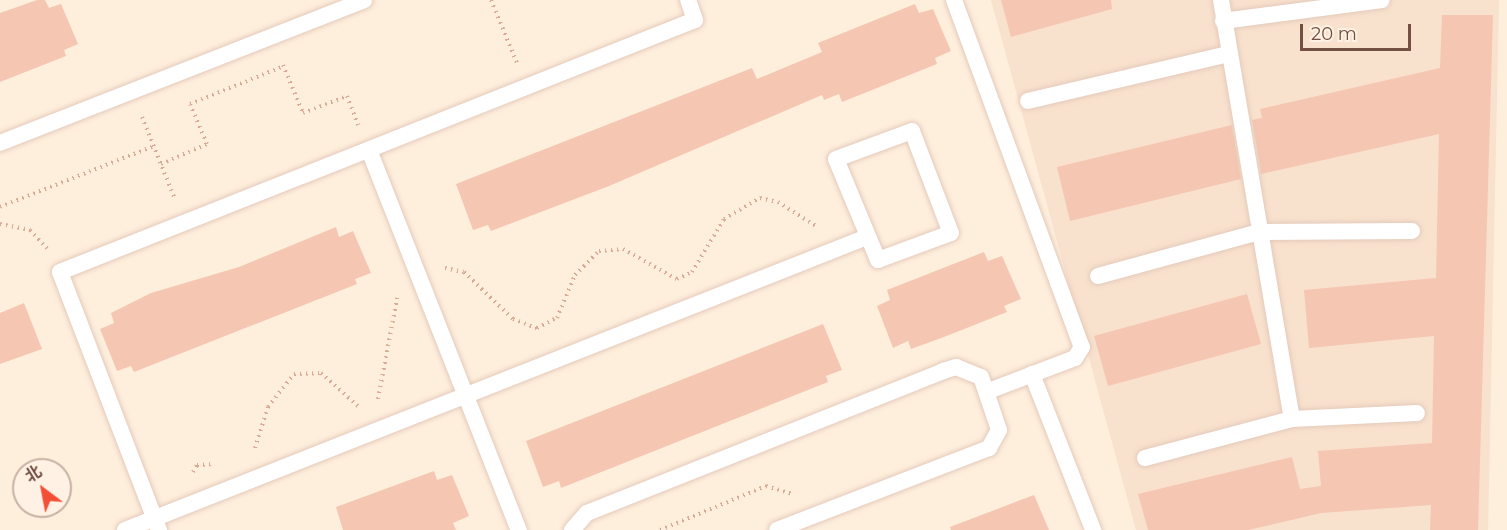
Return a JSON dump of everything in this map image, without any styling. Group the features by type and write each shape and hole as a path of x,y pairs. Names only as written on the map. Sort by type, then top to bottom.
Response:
{"lane":[{"path":"0,143 364,0"},
{"path":"157,524 60,272 695,20 688,0"},
{"path":"954,0 1082,347 1075,358 986,392"},
{"path":"1221,0 1292,419"},
{"path":"1223,21 1382,0"},
{"path":"1028,101 1229,54"},
{"path":"912,131 951,233 878,260 867,237 836,159 912,131"},
{"path":"369,150 519,530"},
{"path":"1098,276 1259,232 1412,231"},
{"path":"125,530 157,524 174,510 867,237"},
{"path":"572,530 587,513 943,371 969,369 986,392 999,430 988,448 777,530"},
{"path":"1032,374 1093,530"},
{"path":"1145,458 1292,419 1417,413"}],"path":[{"path":"491,0 526,87"},
{"path":"271,36 303,113 347,96 369,150"},
{"path":"161,164 207,144 190,104 284,66"},
{"path":"130,92 185,223"},
{"path":"0,207 154,146"},
{"path":"374,404 381,395 398,292 417,273 447,268 464,272 513,319 537,328 557,318 575,275 599,251 624,249 667,278 688,276 724,219 760,198 778,202 826,230"},
{"path":"0,224 30,230 42,239 60,272"},
{"path":"252,455 268,406 294,374 321,373 353,405 366,408"},
{"path":"174,510 197,465 224,468"},
{"path":"660,530 766,486 803,496"}],"shaded area":[{"path":"991,0 1499,0 1488,530 1136,530"}],"building":[{"path":"37,0 45,0 49,8 61,4 78,44 64,50 66,56 0,82 0,13"},
{"path":"1001,0 1111,0 1112,9 1011,37"},
{"path":"915,4 919,13 933,9 951,51 935,58 937,64 842,102 839,94 824,100 822,95 609,186 491,231 488,225 473,230 456,184 752,68 757,79 822,52 818,43"},
{"path":"1442,15 1493,15 1478,530 1430,530 1431,505 1321,513 1248,530 1148,530 1138,494 1292,457 1300,489 1321,486 1318,451 1432,443 1434,336 1309,348 1304,290 1436,278 1439,134 1261,174 1252,120 1262,118 1260,109 1440,68"},
{"path":"1232,125 1241,179 1070,221 1057,167"},
{"path":"336,227 339,237 353,231 371,273 355,279 357,284 134,372 131,366 117,371 100,329 114,323 111,313 151,293 239,267"},
{"path":"984,252 988,261 1002,256 1021,299 1004,306 1007,312 944,337 911,349 908,341 893,348 877,306 890,300 887,290"},
{"path":"1247,294 1261,344 1108,386 1094,336"},
{"path":"24,303 42,349 0,364 0,313"},
{"path":"823,324 842,370 826,376 828,382 561,488 559,481 543,487 526,441"},
{"path":"434,471 437,480 452,475 469,516 453,523 456,530 343,530 336,507"},
{"path":"1034,495 1049,530 951,530 950,527"}]}
